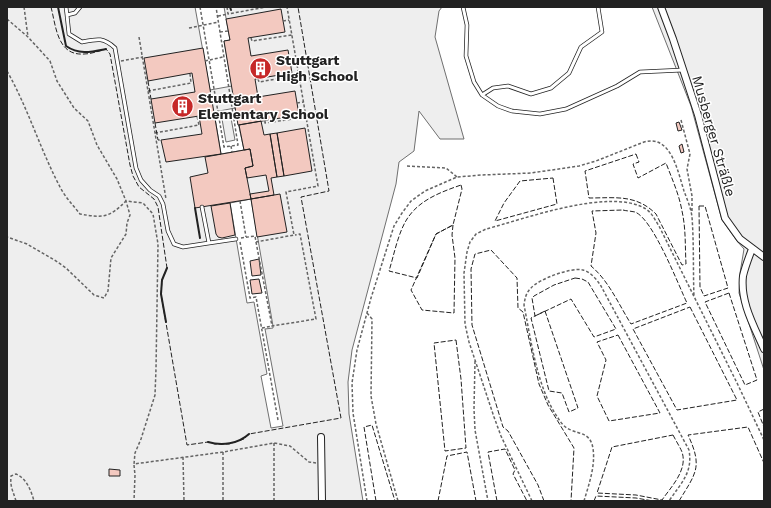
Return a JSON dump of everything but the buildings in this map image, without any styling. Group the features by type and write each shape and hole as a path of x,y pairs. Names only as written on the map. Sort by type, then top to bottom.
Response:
{"street":[{"name":"Musberger Sträßle","path":"661,7 698,115 725,218 740,239 764,257"},
{"path":"752,249 744,274 743,292 747,311 764,349"},
{"path":"321,438 322,501"}],"lane":[{"path":"66,7 70,34 82,42 98,39 108,42 116,48 136,168 141,180 150,190 159,196 163,204 168,231 174,244 183,247 236,239"},
{"path":"68,15 75,13 80,7"},
{"path":"463,7 467,25 466,56 474,82 482,95 498,106 512,111 540,114 566,109 617,86 640,72 678,72 683,70"},
{"path":"482,95 493,88 508,86 531,94 551,88 569,73 581,47 602,32 598,7"},
{"path":"202,207 208,243"}],"path":[{"path":"24,7 28,37"},
{"path":"200,7 224,147 238,145 216,7"},
{"path":"227,7 228,14"},
{"path":"218,16 266,7"},
{"path":"287,7 318,186 286,192 294,235"},
{"path":"7,19 28,37 50,61 56,81 74,108 88,121 97,144 117,179 130,215 127,223 126,234 111,258 108,291 104,298 94,296 66,268 56,261 27,244 7,237"},
{"path":"283,21 289,20"},
{"path":"189,28 219,22"},
{"path":"220,32 228,30"},
{"path":"251,38 252,41 292,35"},
{"path":"139,37 167,206"},
{"path":"120,57 121,61 143,57"},
{"path":"205,61 223,57"},
{"path":"290,62 297,61"},
{"path":"7,71 18,91 60,188 80,214 99,217 116,212 126,201"},
{"path":"148,91 191,83 190,74"},
{"path":"258,79 259,82 299,75"},
{"path":"297,103 304,102"},
{"path":"155,133 199,125 197,116"},
{"path":"265,121 265,123 306,117"},
{"path":"681,120 690,154 687,169 692,196 694,297"},
{"path":"367,501 354,413 352,383 357,350 394,226 411,201 425,191 457,177 482,174 531,173 579,166 650,140 659,142 667,149 674,160 692,215"},
{"path":"231,146 232,152"},
{"path":"407,166 446,168 457,177"},
{"path":"126,201 143,203 153,214 158,244 155,395 144,432 135,453 134,464 136,474 134,501"},
{"path":"240,201 246,237"},
{"path":"532,501 501,436 469,342 465,324 464,273 467,252 470,242 476,234 486,229 585,203 629,203 647,209 659,226 764,440"},
{"path":"256,242 300,234 316,319 262,328"},
{"path":"272,326 256,236 240,238 250,298 256,297 278,420"},
{"path":"584,501 593,469 592,445 588,436 564,426 548,400 539,372 524,305 526,295 532,287 550,277 574,270 583,270 593,275 601,286 689,450 690,460 687,476 669,501"},
{"path":"367,313 372,319 371,396 376,424 398,501"},
{"path":"475,359 474,409 488,501"},
{"path":"134,464 274,443 290,446 309,462 321,465"},
{"path":"274,443 274,501"},
{"path":"222,452 223,501"},
{"path":"183,457 184,501"},
{"path":"16,501 11,491 12,476 16,474 21,476 26,481 34,501"}],"shaded area":[{"path":"7,7 195,7 210,90 232,86 224,41 230,40 224,7 442,7 439,11 435,37 464,139 440,139 419,111 414,151 399,162 396,184 352,350 348,382 349,414 363,501 7,501","holes":["235,108 244,150 221,154 214,112","251,199 273,326 273,328 265,329 283,426 271,428 261,376 267,374 254,302 247,303 230,203"]},
{"path":"652,7 764,7 764,370 739,293 740,273 744,249 722,220 691,106"},
{"path":"231,118 235,140 226,142 222,119"}],"fence":[{"path":"51,7 59,38 68,50 75,53 84,54 106,49 110,54 133,176 139,187 154,199 158,207 167,268 162,280 161,294 187,445 208,442 215,444 229,444 244,439 249,434 341,418 301,197 329,191 298,7"},
{"path":"148,81 151,99"},
{"path":"155,123 158,140 161,140"},
{"path":"636,154 639,162 633,164 638,178 666,163 681,205 685,231 686,264 682,265 656,214 641,203 625,198 589,198 585,171 636,154"},
{"path":"553,178 557,204 495,221 504,203 520,181 553,178"},
{"path":"461,185 462,189 453,225 436,234 417,278 389,271 401,231 412,212 431,198 461,185"},
{"path":"699,206 705,206 728,288 704,296 700,287 699,206"},
{"path":"623,210 635,212 642,217 649,226 664,253 687,303 631,324 608,286 591,266 596,233 592,211 623,210"},
{"path":"453,225 452,235 455,258 454,313 422,310 411,290 436,234 453,225"},
{"path":"544,501 538,485 508,431 503,427 472,325 471,269 475,254 491,250 517,278 518,308 523,312 539,384 548,405 574,448 571,501"},
{"path":"575,278 588,282 616,329 594,337 571,299 535,316 532,298 534,296 554,285 575,278"},
{"path":"729,293 757,380 745,385 705,302 729,293"},
{"path":"690,307 737,400 677,410 633,329 690,307"},
{"path":"545,311 578,408 569,412 562,393 549,391 531,318 545,311"},
{"path":"618,335 660,413 609,421 597,396 606,360 597,342 618,335"},
{"path":"456,340 461,379 466,448 445,451 434,343 456,340"},
{"path":"764,409 758,412 764,427"},
{"path":"376,501 364,427 372,425 395,501"},
{"path":"679,501 696,470 693,446 688,435 748,427 764,463"},
{"path":"673,435 682,452 683,465 678,478 662,500 636,495 597,493 612,447 673,435"},
{"path":"497,501 488,452 505,449 515,470 513,474 527,501"},
{"path":"438,501 447,456 467,452 476,501"},
{"path":"594,501 596,496 636,498 653,501"}],"wall":[{"path":"58,7 66,46 80,52 106,49"},
{"path":"195,208 200,238"},
{"path":"166,322 161,294 162,280 167,268"},
{"path":"208,442 219,444 230,443 240,440 249,434"}],"place":[{"name":"Stuttgart High School","path":"260,68"},
{"name":"Stuttgart Elementary School","path":"182,106"}]}
